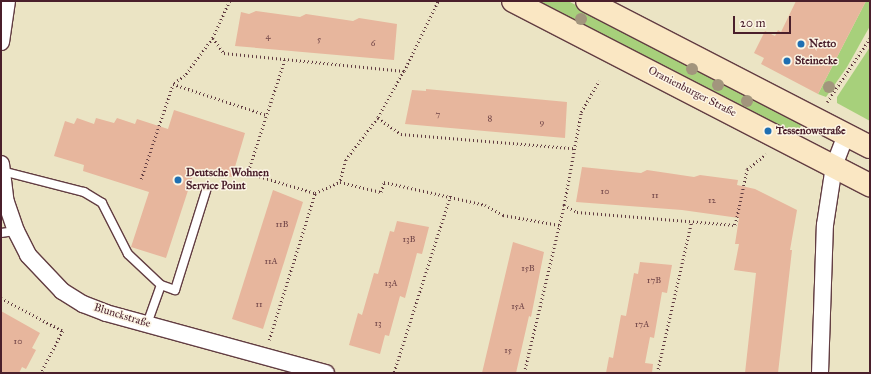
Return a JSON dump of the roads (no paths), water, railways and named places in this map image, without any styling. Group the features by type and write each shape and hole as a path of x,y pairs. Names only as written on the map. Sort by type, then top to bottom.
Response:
{"main road":[{"name":"Oranienburger Straße","path":"513,1 870,185"},
{"path":"587,1 870,147"}],"street":[{"path":"1,42 7,1"},
{"path":"820,373 825,225 834,166 846,135"},
{"name":"Blunckstraße","path":"1,164 8,232 42,272 62,291 95,308 147,324 326,373"}],"lane":[{"path":"2,171 84,192 102,203 128,254 161,285 175,290 207,188"},
{"path":"147,324 161,285"}],"place":[{"name":"Netto","path":"801,44"},
{"name":"Steinecke","path":"787,61"},
{"name":"Tessenowstraße","path":"768,131"},
{"name":"Deutsche Wohnen Service Point","path":"178,180"}]}
